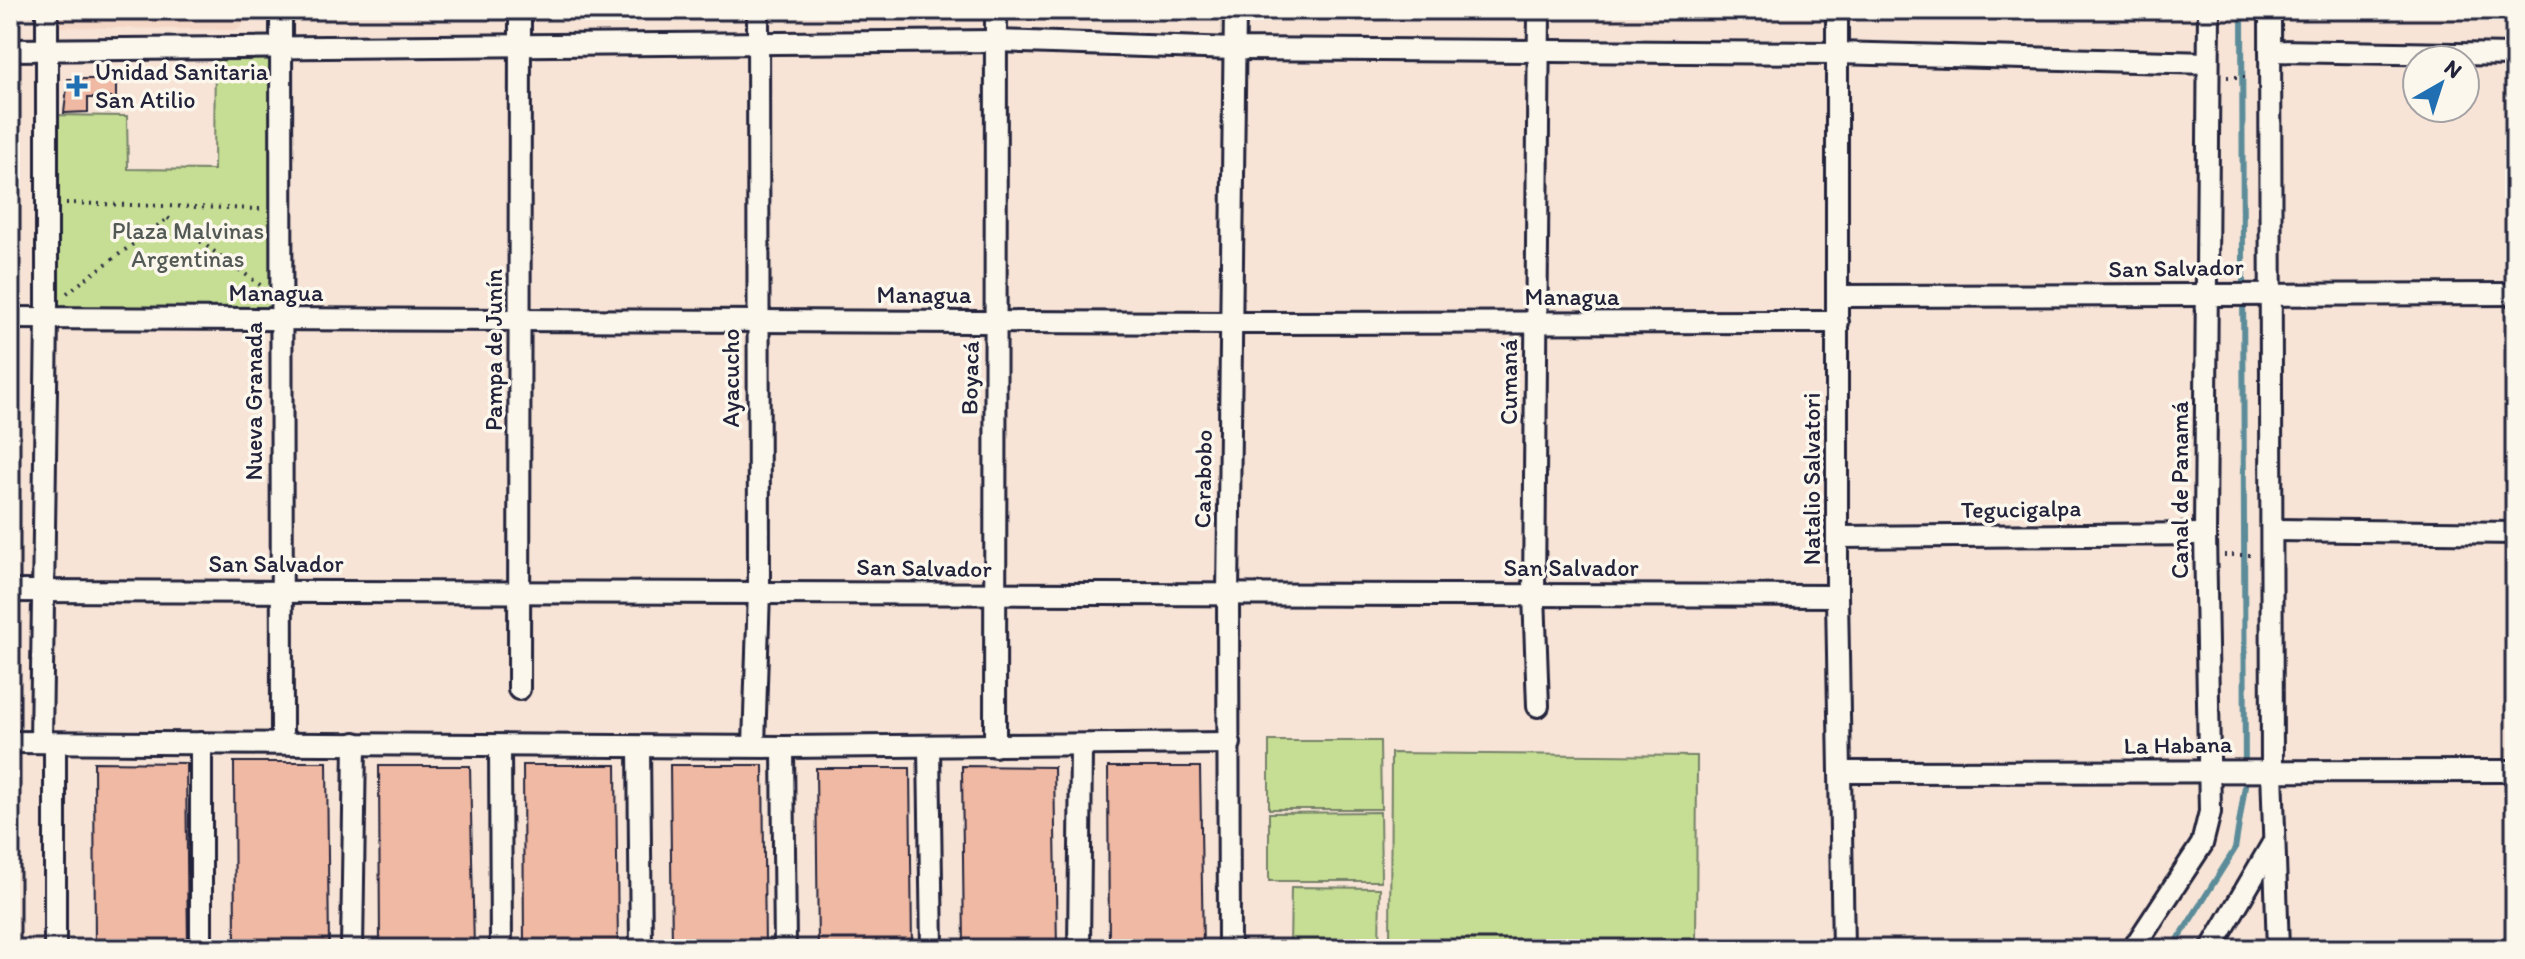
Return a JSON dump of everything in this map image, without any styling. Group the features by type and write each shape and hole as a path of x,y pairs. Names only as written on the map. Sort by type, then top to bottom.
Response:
{"street":[{"path":"47,10 43,590 55,949"},
{"name":"Nueva Granada","path":"281,10 282,743"},
{"name":"Pampa de Junín","path":"519,689 522,593 520,10"},
{"name":"Ayacucho","path":"754,745 759,591 758,10"},
{"name":"Boyacá","path":"995,746 996,10"},
{"name":"Carabobo","path":"1229,949 1228,595 1235,10"},
{"name":"Cumaná","path":"1538,706 1534,594 1539,10"},
{"name":"Natalio Salvatori","path":"1837,10 1837,596 1843,949"},
{"name":"Canal de Panamá","path":"2133,949 2202,844 2208,827 2205,544 2209,10"},
{"path":"2270,10 2272,770 2278,949"},
{"path":"10,50 520,48 996,41 1234,49 1836,53 2208,70"},
{"path":"2270,51 2515,55"},
{"name":"San Salvador","path":"1838,296 2270,292 2515,294"},
{"name":"Managua","path":"10,318 47,312 280,310 520,319 1536,324 1838,322"},
{"path":"2273,530 2515,533"},
{"name":"Tegucigalpa","path":"1839,537 2205,544"},
{"name":"San Salvador","path":"10,591 282,589 522,593 759,591 993,595 1837,596"},
{"path":"10,742 1081,748 1230,743"},
{"path":"201,743 201,949"},
{"path":"352,949 355,743"},
{"path":"500,746 501,949"},
{"path":"639,747 641,949"},
{"path":"783,747 785,949"},
{"path":"929,747 932,949"},
{"path":"1079,949 1081,748"},
{"name":"La Habana","path":"1842,772 2515,771"},
{"path":"2211,949 2273,843"}],"path":[{"path":"2208,70 2271,77"},
{"path":"47,202 280,210"},
{"path":"168,206 168,218"},
{"path":"47,312 168,218"},
{"path":"168,218 280,310"},
{"path":"2205,544 2273,555"}],"shaded area":[{"path":"54,10 255,10 238,30 54,27"}],"green space":[{"name":"Plaza Malvinas Argentinas","path":"215,48 281,49 280,320 47,318 48,115 127,116 128,169 214,170"},
{"path":"1269,741 1380,741 1381,809 1269,809"},
{"path":"1391,753 1697,756 1696,949 1390,949"},
{"path":"1380,812 1381,881 1269,881 1269,813"},
{"path":"1291,887 1380,888 1379,949 1290,949"}],"building":[{"path":"68,79 116,79 116,98 88,98 88,112 64,113"},
{"path":"94,762 186,763 188,949 95,948"},
{"path":"234,762 327,762 329,949 235,948"},
{"path":"523,765 616,765 618,949 524,949"},
{"path":"670,765 763,765 765,949 672,949"},
{"path":"379,766 470,766 474,949 380,949"},
{"path":"962,766 1054,767 1057,949 964,949"},
{"path":"1108,767 1200,767 1203,949 1109,949"},
{"path":"816,768 910,768 912,949 818,949"}],"waterway":[{"path":"2172,949 2235,849 2245,786 2242,10"}],"place":[{"name":"Unidad Sanitaria San Atilio","path":"77,86"}]}
